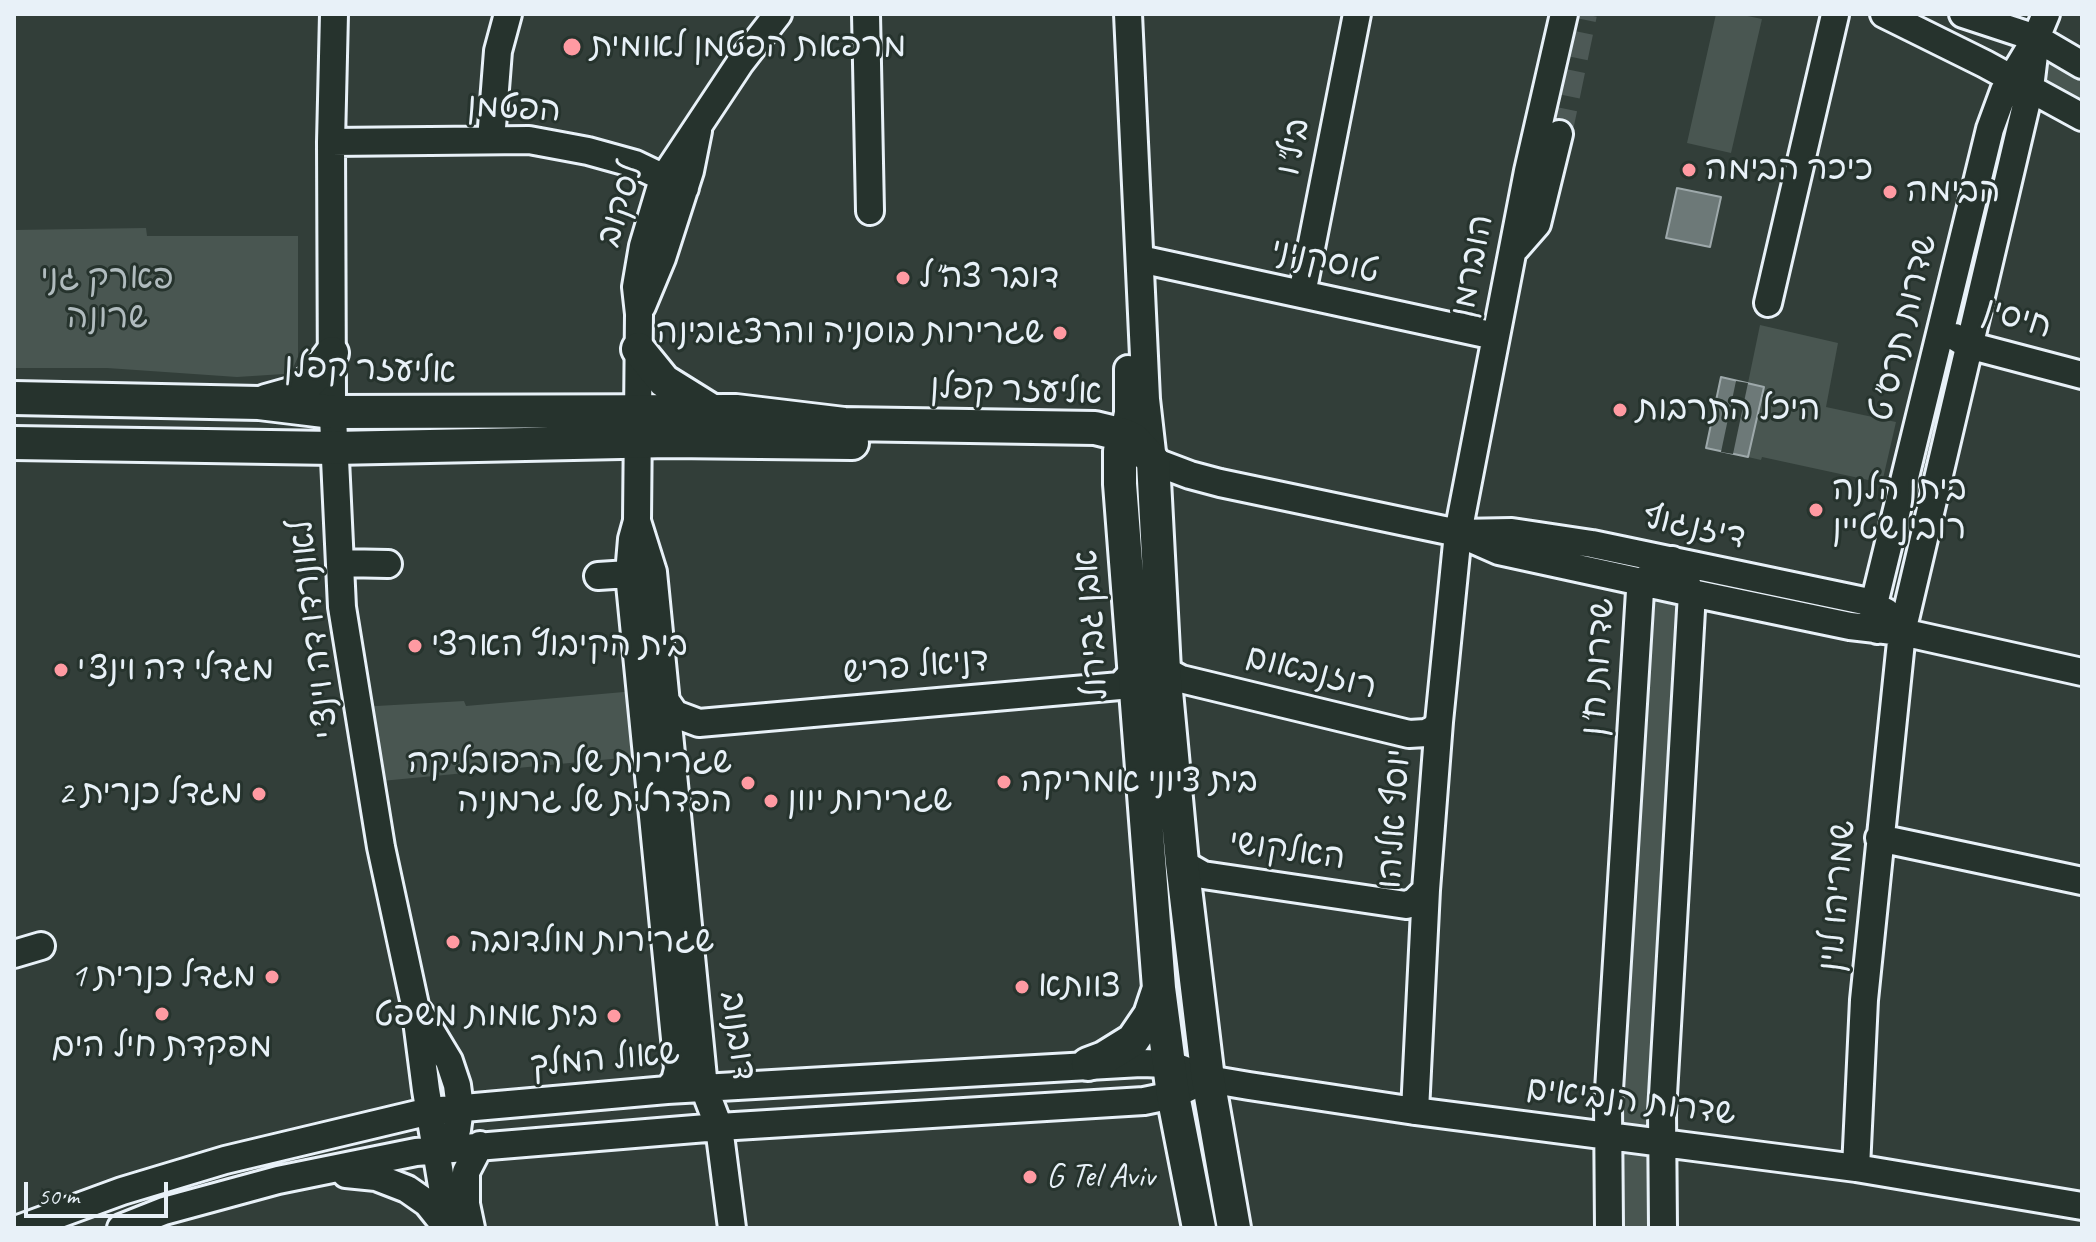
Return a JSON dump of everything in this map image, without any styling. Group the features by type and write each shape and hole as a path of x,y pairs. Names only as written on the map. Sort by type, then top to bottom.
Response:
{"main road":[{"path":"638,349 664,381 712,411"},
{"path":"259,403 298,392 332,353"},
{"name":"אליעזר קפלן","path":"14,398 259,403 333,412 1094,445 1122,443"},
{"name":"אליעזר קפלן","path":"14,443 334,448 636,425 712,411 759,412 844,424 1095,428 1153,461"},
{"name":"אבן גבירול","path":"1122,443 1120,484 1182,863 1208,1079 1234,1228"},
{"name":"אבן גבירול","path":"1153,461 1149,671 1159,988 1171,1080 1199,1228"},
{"path":"1088,1064 1133,1040 1150,1015 1159,988"}],"street":[{"name":"לאונרדו דה וינצ'י","path":"334,14 332,353 343,616 381,847 415,1005 448,1228"},
{"path":"491,140 498,51 508,14"},
{"name":"לסקוב","path":"639,314 677,239 673,161 740,63 778,14"},
{"path":"866,14 870,211"},
{"name":"אבן גבירול","path":"1110,14 1129,396 1122,443"},
{"name":"אבן גבירול","path":"1128,14 1146,399 1153,461"},
{"name":"ביל\"ו","path":"1302,294 1357,14"},
{"name":"הוברמן","path":"1458,533 1528,171 1564,14"},
{"path":"1884,14 2024,80 2082,117"},
{"path":"1963,14 2041,26 2082,65"},
{"path":"1768,303 1835,15"},
{"name":"שדרות תרס\"ט","path":"1884,622 1924,535 2024,80 2041,26"},
{"path":"1966,289 2009,120 2024,80"},
{"name":"שדרות תרס\"ט","path":"1884,622 1944,317 1991,123 2024,80"},
{"path":"1514,250 1537,224 1559,134"},
{"name":"הפטמן","path":"331,142 529,140 635,164 674,184"},
{"name":"לסקוב","path":"636,425 638,267 674,184"},
{"name":"טוסקניני","path":"1140,259 1495,336"},
{"name":"חיסין","path":"1944,317 1951,333 1968,345 2082,375"},
{"path":"1924,535 1929,438 1943,380"},
{"name":"דובנוב","path":"636,425 637,521 629,574 633,670 678,1069 675,1081 667,1090"},
{"name":"דיזנגוף","path":"1153,461 1220,483 1458,533 1499,551 1692,593 1884,622"},
{"name":"דובנוב","path":"637,521 653,572 704,1088 719,1127 732,1228"},
{"name":"דיזנגוף","path":"1458,533 1512,532 1672,560 1884,622 2082,672"},
{"name":"יוסף אליהו","path":"1415,1111 1426,890 1458,533"},
{"path":"1663,1228 1662,1141 1692,593 1672,560"},
{"name":"שדרות ח\"ן","path":"1609,1228 1608,1135 1641,582 1672,560"},
{"path":"340,563 388,564"},
{"path":"598,576 629,574"},
{"name":"שמריהו לוין","path":"1856,1168 1864,1000 1879,838 1884,622"},
{"name":"דניאל פריש","path":"699,723 1120,686 1149,671"},
{"name":"רוזנבאום","path":"1149,671 1409,734 1426,733 1439,722"},
{"path":"666,701 675,714 699,723 671,757"},
{"path":"1879,838 2082,881"},
{"name":"האלקושי","path":"1182,863 1203,875 1406,905 1426,890"},
{"path":"14,954 41,946"},
{"path":"415,1005 449,1061 457,1085 460,1108 457,1130 447,1143 436,1149"},
{"name":"שאול המלך","path":"21,1228 122,1191 225,1160 430,1111 667,1090 1088,1064 1171,1080"},
{"path":"121,1228 164,1211 278,1180 436,1149 719,1127 1144,1101 1171,1080 1208,1079"},
{"name":"שדרות הנביאים","path":"1208,1079 1415,1111 1856,1168 2082,1206"},
{"path":"471,1228 466,1204 466,1172 480,1145"},
{"path":"278,1180 353,1174 376,1177 398,1184 427,1203 448,1228"}],"green space":[{"path":"1716,14 1762,19 1731,153 1687,143"},
{"path":"2049,53 2082,71 2082,111 2039,86"},
{"name":"פארק גני שרונה","path":"146,228 147,236 298,236 298,357 293,368 284,374 237,377 107,368 14,368 14,230"},
{"path":"1760,325 1838,343 1826,407 1896,422 1882,483 1762,457 1761,460 1748,457 1764,387 1748,383"},
{"path":"1646,589 1688,599 1657,1228 1615,1228"},
{"path":"635,691 643,756 371,782 359,707 464,701 466,706"}],"shaded area":[{"path":"1677,188 1721,197 1710,247 1666,238"},
{"path":"1721,377 1764,387 1748,457 1706,448"}],"pier":[{"path":"1736,381 1748,383 1733,454 1721,452"}],"tunnel":[{"path":"1559,134 1584,14"},
{"path":"1943,380 1966,289"}],"place":[{"name":"מרפאת הפטמן לאומית","path":"572,47"},
{"name":"כיכר הבימה","path":"1689,170"},
{"name":"הבימה","path":"1890,192"},
{"name":"דובר צה\"ל","path":"903,278"},
{"name":"שגרירות בוסניה והרצגובינה","path":"1060,333"},
{"name":"היכל התרבות","path":"1620,410"},
{"name":"ביתן הלנה רובינשטיין","path":"1816,510"},
{"name":"בית הקיבוץ הארצי","path":"415,646"},
{"name":"מגדלי דה וינצ'י","path":"61,670"},
{"name":"בית ציוני אמריקה","path":"1004,782"},
{"name":"שגרירות של הרפובליקה הפדרלית של גרמניה","path":"748,783"},
{"name":"מגדל כנרית 2","path":"259,794"},
{"name":"שגרירות יוון","path":"771,801"},
{"name":"שגרירות מולדובה","path":"453,942"},
{"name":"מגדל כנרית 1","path":"272,977"},
{"name":"צוותא","path":"1022,987"},
{"name":"מפקדת חיל הים","path":"162,1014"},
{"name":"בית אמות משפט","path":"614,1016"},
{"name":"G Tel Aviv","path":"1030,1177"}]}
